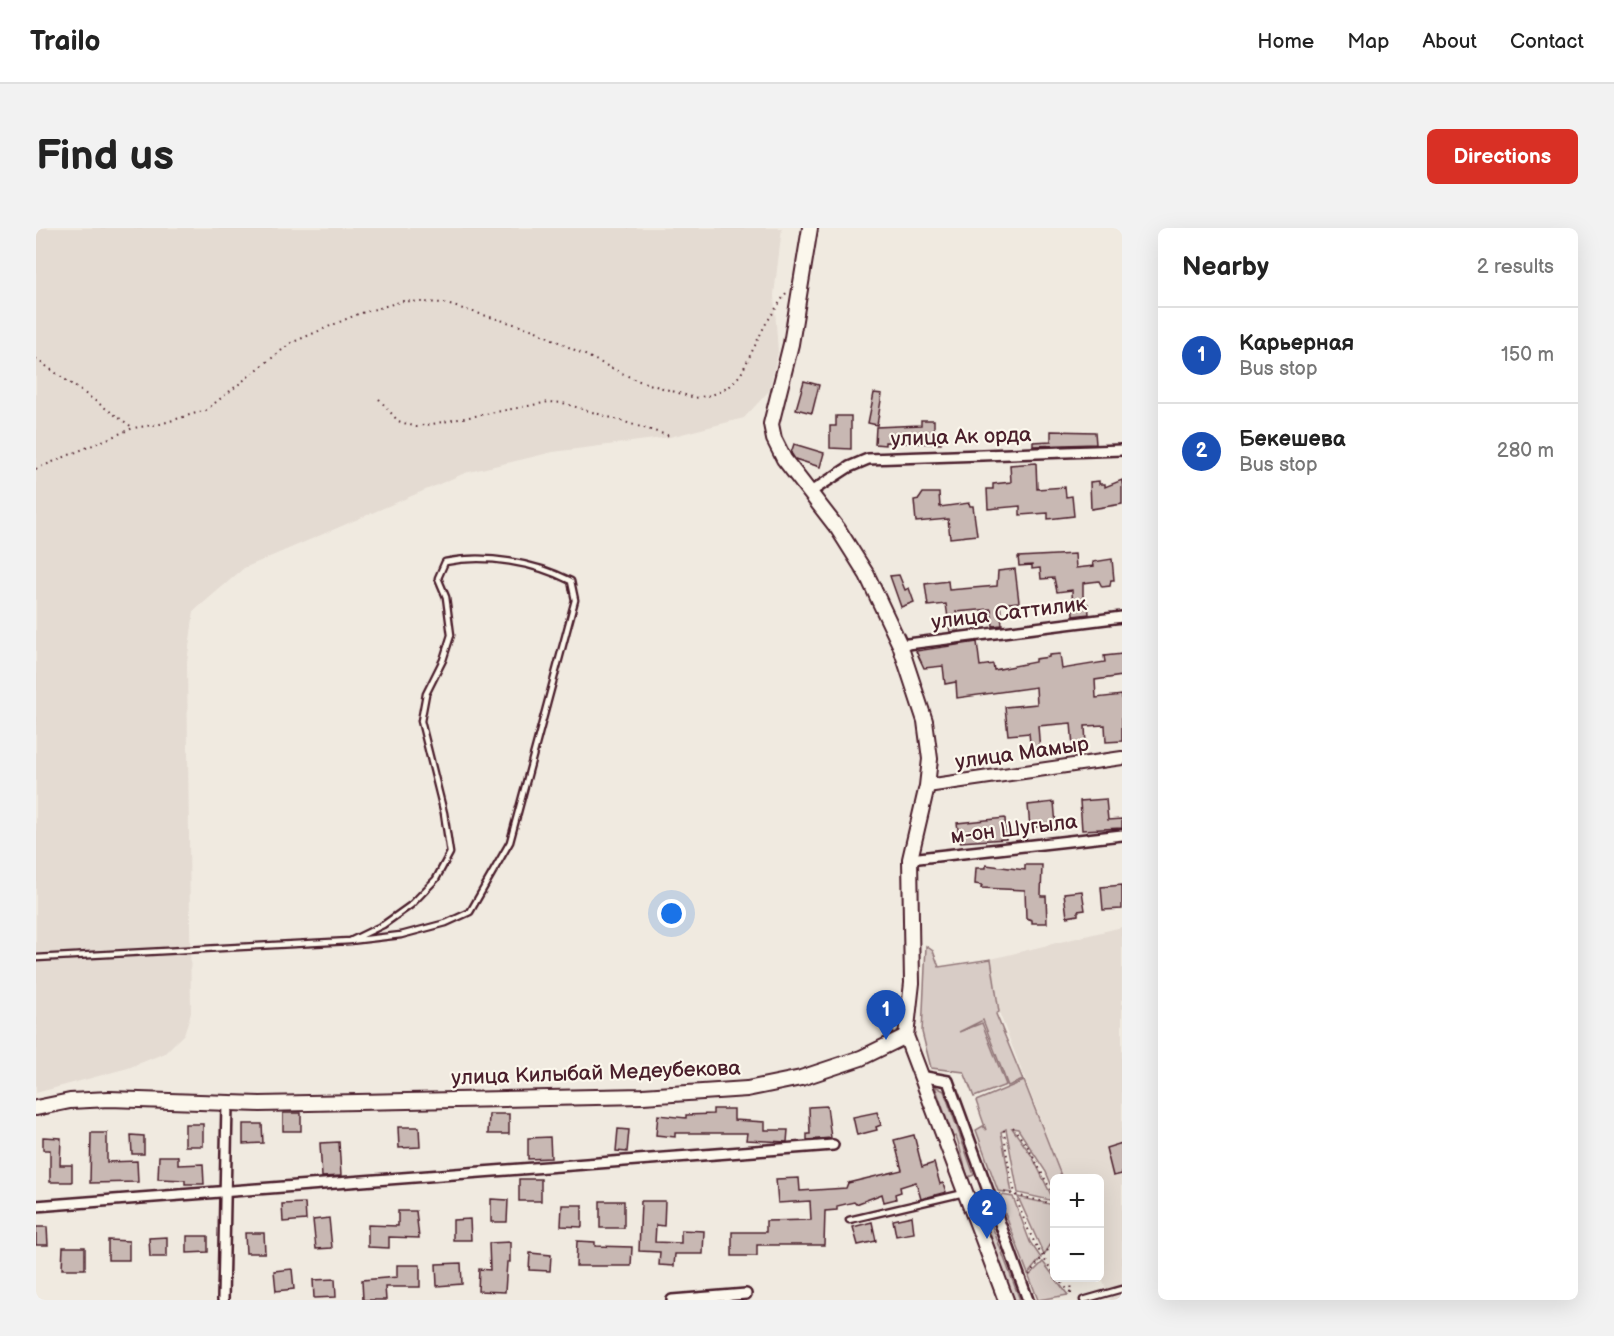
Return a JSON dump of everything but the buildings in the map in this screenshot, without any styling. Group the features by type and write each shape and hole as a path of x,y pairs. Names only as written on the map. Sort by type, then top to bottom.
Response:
{"main road":[{"path":"810,228 791,344 771,424 774,439 784,459 838,529 867,575 900,645 927,734 930,759 927,786 910,859 912,984 906,1036 1006,1300"},
{"name":"улица Килыбай Медеубекова","path":"36,1108 70,1101 109,1099 227,1104 643,1096 747,1089 801,1078 861,1058 906,1036"}],"street":[{"name":"улица Ак орда","path":"810,493 849,467 868,459 1122,450"},
{"name":"улица Саттилик","path":"900,645 1122,616"},
{"name":"улица Мамыр","path":"927,786 1122,758"},
{"name":"м-он Шугыла","path":"910,859 1122,835"},
{"path":"920,1076 948,1081 1028,1300"},
{"path":"223,1300 227,1104"},
{"path":"36,1206 834,1145"},
{"path":"672,1300 746,1294"}],"lane":[{"path":"36,958 350,941 400,935 446,923 470,912 510,842 575,600 571,581 553,572 509,562 480,558 445,561 438,578 446,597 451,635 426,694 421,722 444,813 450,853 436,879 411,905 383,925 350,941"},
{"path":"849,1220 964,1193"},
{"path":"1083,1300 1122,1289"}],"path":[{"path":"36,470 133,428 170,422 206,410 291,344 358,314 403,301 442,303 534,330 636,380 695,398 711,395 729,387 741,374 765,325 790,286"},
{"path":"36,359 133,428"},
{"path":"379,399 398,421 416,427 549,402 563,403 670,436"},
{"path":"1013,1127 1028,1147 1050,1188"},
{"path":"1004,1130 1016,1196 1024,1218 1050,1267"},
{"path":"999,1194 1050,1203"},
{"path":"1028,1276 1050,1248"},
{"path":"1061,1282 1071,1294 1072,1282"}],"shaded area":[{"path":"36,228 782,228 774,295 778,352 769,391 744,418 670,437 553,452 465,473 244,568 194,611 187,662 191,1013 184,1034 165,1053 128,1068 36,1093"},
{"path":"1122,927 1122,1300 1110,1300 1104,1282 1104,1174 1061,1174 999,1012 991,959"},
{"path":"926,946 933,951 939,967 991,959 999,1012 996,1014 1023,1080 1008,1086 983,1020 959,1032 982,1023 1006,1085 974,1097 964,1072 931,1068 922,1032"},
{"path":"1024,1081 1060,1174 1050,1174 1050,1182 1018,1129 1012,1128 1032,1156 1050,1193 1050,1200 1018,1193 1006,1129 1001,1132 1012,1193 998,1191 976,1130 983,1126 986,1130 976,1101"},
{"path":"935,1086 944,1091 974,1175 968,1177 956,1136 953,1137"},
{"path":"1002,1195 1013,1197 1030,1242 1041,1258 1028,1274 1001,1203"},
{"path":"1018,1197 1050,1204 1050,1245 1044,1255"},
{"path":"987,1213 1020,1300 1013,1300 1010,1293 982,1215"},
{"path":"1043,1262 1050,1271 1050,1282 1058,1282 1068,1295 1038,1300 1029,1276"}],"place":[{"name":"Карьерная","path":"886,1040"},
{"name":"Бекешева","path":"987,1239"}]}
